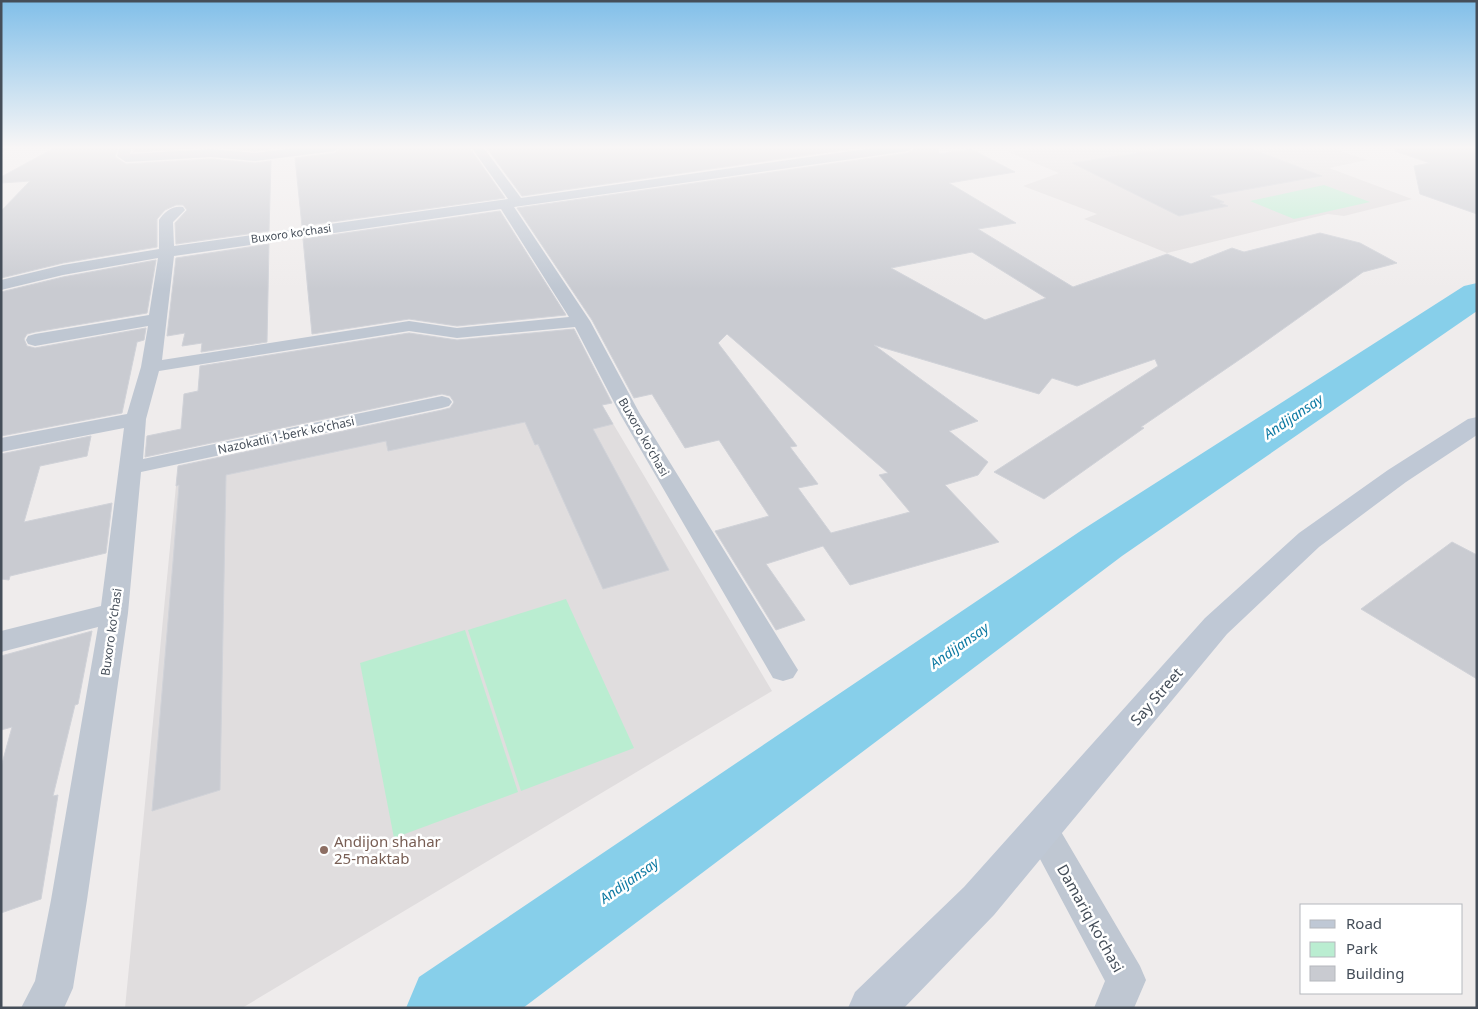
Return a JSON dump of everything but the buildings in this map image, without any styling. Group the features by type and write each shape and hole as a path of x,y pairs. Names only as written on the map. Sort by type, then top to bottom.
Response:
{"main road":[{"name":"Say Street","path":"871,1008 979,901 1216,626 1308,540 1397,476 1477,424"}],"street":[{"path":"506,194 511,203"},
{"name":"Buxoro koʻchasi","path":"1,285 63,270 167,252 574,194"},
{"name":"Buxoro koʻchasi","path":"511,203 581,321 630,414 783,670"},
{"path":"167,252 164,224 178,210"},
{"name":"Buxoro koʻchasi","path":"41,1008 53,988 69,900 114,613 136,419 151,367 167,252"},
{"path":"35,340 157,319"},
{"path":"151,367 409,326 457,333 581,321"},
{"name":"Nazokatli 1-berk koʻchasi","path":"130,468 442,402"},
{"path":"1,445 136,419"},
{"path":"1,642 114,613"},
{"name":"Damariq koʻchasi","path":"1041,829 1126,980 1114,1008"}],"shaded area":[{"path":"1044,194 1399,194 1412,199 1344,216 1328,214 1167,253 1084,219 1097,214"},
{"name":"Andijon shahar 25-maktab","path":"602,405 772,691 242,1008 125,1008 176,486 386,440 388,451"}],"green space":[{"path":"1282,194 1349,194 1370,202 1294,219 1250,201"},
{"path":"566,599 634,748 521,791 468,630"},
{"path":"465,630 518,792 394,838 360,663"}],"waterway":[{"name":"Andijansay","path":"450,1008 1102,543 1477,294"}],"place":[{"name":"Andijon shahar 25-maktab","path":"324,850"}]}
